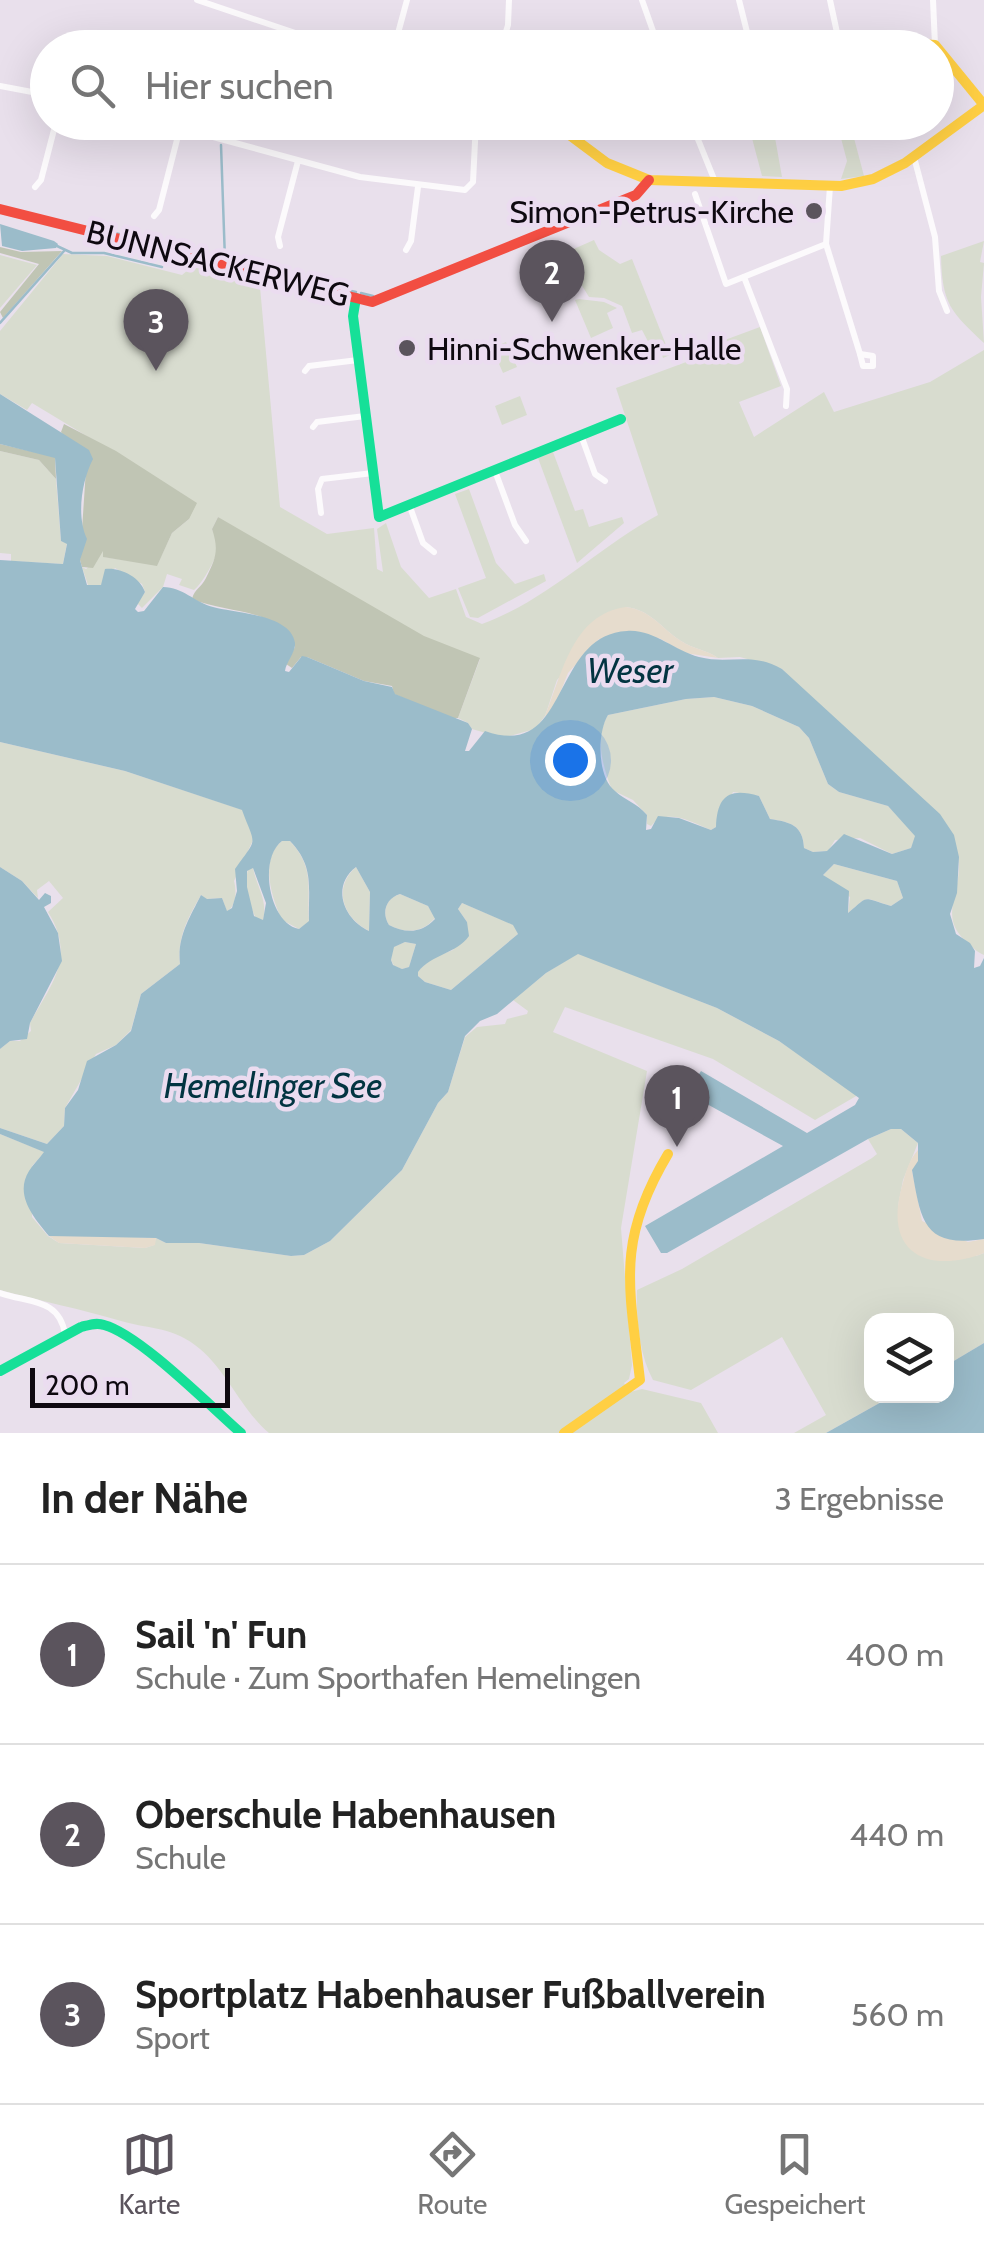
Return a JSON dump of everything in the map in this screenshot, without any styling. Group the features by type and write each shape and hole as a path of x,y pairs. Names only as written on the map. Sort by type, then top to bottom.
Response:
{"street":[{"path":"197,0 286,30"},
{"path":"399,30 407,0"},
{"path":"506,30 509,0"},
{"path":"642,0 652,30"},
{"path":"739,0 746,30"},
{"path":"830,0 836,30"},
{"path":"933,0 934,30"},
{"path":"954,69 984,105 954,127"},
{"path":"0,86 30,91"},
{"path":"34,187 42,180 52,140"},
{"path":"154,216 159,210 177,140"},
{"path":"223,140 360,178 418,187 470,188 474,140"},
{"path":"576,140 607,163 649,180 714,179 830,186 873,178 937,140"},
{"path":"698,140 714,179"},
{"path":"914,157 935,237 939,291 948,311"},
{"path":"280,246 278,237 298,161"},
{"name":"BUNNSACKERWEG","path":"0,209 356,298 383,300 636,194 648,186 649,180"},
{"path":"830,186 826,244 860,354"},
{"path":"406,250 411,241 418,187"},
{"path":"695,194 726,284 826,244"},
{"path":"744,276 787,389 786,406"},
{"path":"356,298 353,316 379,517 621,419"},
{"path":"305,370 309,366 358,360"},
{"path":"313,427 317,422 365,416"},
{"path":"582,435 595,474 606,480"},
{"path":"494,471 515,525 526,542"},
{"path":"321,513 318,489 322,479 373,473"},
{"path":"410,506 423,543 434,552"},
{"path":"564,1433 640,1380 630,1280 634,1226 650,1185 668,1154"},
{"path":"0,1293 52,1307 62,1318 65,1334"},
{"path":"0,1371 65,1334 95,1324 116,1328 241,1433"}],"shaded area":[{"path":"753,140 775,140 782,177 762,176"},
{"path":"841,140 854,140 864,176 841,179 847,161"},
{"path":"594,240 599,250 620,264 632,259 670,355 663,358 660,348 653,351 642,330 632,333 622,306 589,297 578,279 572,281 560,255"},
{"path":"984,241 980,262 984,263 984,343 950,306 941,256"},
{"path":"63,254 107,256 182,275 199,261 259,276 280,507 327,534 374,528 377,569 383,572 377,529 386,523 401,567 429,598 456,589 466,617 482,624 551,588 658,515 616,388 716,351 714,344 760,327 781,386 739,402 754,437 824,392 834,412 930,382 984,350 984,955 966,941 953,921 957,852 782,669 740,657 718,658 681,641 642,612 626,607 557,680 545,716 535,729 503,738 472,729 458,718 480,659 439,686 218,517 212,529 218,550 194,590 179,585 182,579 167,574 163,587 142,608 137,603 145,592 142,584 115,568 101,585 88,585 82,567 86,569 97,560 101,551 104,557 157,565 172,533 189,519 181,493 32,403 27,410 0,394 0,331"},
{"path":"0,255 37,265 0,308"},
{"path":"575,300 617,308 607,313 613,328 591,338"},
{"path":"506,342 517,367 503,373 492,348"},
{"path":"520,396 527,415 502,425 495,406"},
{"path":"0,451 39,460 56,479 61,541 67,543 63,564 11,561 11,554 0,553"},
{"path":"553,452 575,511 583,509 589,527 622,517 624,523 577,563 538,458"},
{"path":"469,489 496,563 515,584 544,574 546,581 478,618 470,617 458,588 486,578 455,494"},
{"path":"714,697 752,706 799,727 809,738 828,784 839,792 888,806 916,836 911,848 892,854 860,838 835,840 828,851 813,852 804,848 801,834 794,826 770,819 759,796 733,792 711,830 672,817 657,820 651,826 647,824 647,815 633,800 612,790 601,743 608,715"},
{"path":"0,742 125,771 243,810 254,838 234,881 232,906 227,912 222,898 206,899 201,895 182,936 180,964 141,994 131,1030 116,1045 96,1054 65,1108 64,1126 47,1144 0,1128 0,1049 10,1041 20,1041 31,1031 30,1023 53,982 60,943 48,912 63,898 49,881 37,890 38,898 22,881 0,867"},
{"path":"282,841 290,841 306,869 309,922 299,929 282,920 272,890 271,858"},
{"path":"834,864 897,881 903,898 891,906 866,899 848,913 850,897 823,875"},
{"path":"356,867 370,892 369,931 353,918 344,902 344,884"},
{"path":"253,868 263,900 263,920 257,920 248,895 248,869"},
{"path":"400,894 428,906 435,918 414,931 389,925 386,906"},
{"path":"462,903 514,925 518,934 451,990 425,982 418,971 432,958 453,950 467,922 458,909"},
{"path":"405,942 416,944 409,967 402,969 391,960 393,947"},
{"path":"578,953 717,1008 779,1041 858,1095 815,1120 713,1059 565,1007 553,1032 647,1071 621,1228 632,1365 624,1383 630,1392 642,1389 701,1403 718,1433 269,1433 210,1359 181,1336 0,1290 0,1134 45,1152 32,1166 32,1217 59,1243 145,1248 154,1245 156,1238 166,1243 304,1255 330,1241 402,1170 438,1103 448,1092 465,1037 477,1027 505,1024 507,1019 527,1014 513,1000"},
{"path":"664,1072 682,1080 679,1094 693,1106 685,1118 663,1108 659,1102"},
{"path":"901,1129 918,1143 903,1180 898,1206 976,1256 984,1253 984,1343 954,1361 954,1313 864,1313 864,1403 880,1403 826,1433 794,1433 826,1415 782,1337 691,1390 653,1380 639,1336 637,1290 682,1269 872,1158 877,1154 868,1139"}],"green space":[{"path":"0,247 21,252 62,251 3,318 0,312 39,264 0,253"},
{"path":"64,424 116,451 197,503 189,519 172,533 157,566 103,557 103,551 93,568 82,567 86,469 61,432"},
{"path":"0,444 55,457 56,479 39,460 0,451"},
{"path":"218,517 424,636 480,658 458,718 394,694 392,686 364,681 307,657 301,657 292,668 286,664 295,647 276,624 192,599 214,559 212,529"}],"sand":[{"path":"626,607 642,612 681,641 718,658 685,653 659,638 599,639 568,673 552,713 545,716 564,665 581,634 608,612"},
{"path":"918,1150 918,1162 912,1171 922,1221 968,1242 984,1239 984,1253 965,1259 931,1260 907,1246 897,1215 905,1177"},
{"path":"49,1236 156,1238 155,1245 145,1248 59,1243"}],"water":[{"path":"0,224 58,244 56,248 22,251 2,246"},
{"path":"0,394 89,450 93,459 83,487 81,509 87,539 80,560 87,585 101,585 105,569 117,570 129,574 145,592 135,609 138,612 144,611 163,587 177,589 213,607 273,620 291,633 295,643 285,671 289,672 302,656 364,681 392,687 395,694 468,723 472,729 465,751 485,731 513,736 533,729 547,714 584,653 602,638 627,631 646,633 699,657 750,659 782,669 940,814 954,835 959,857 957,893 950,914 956,934 975,951 974,968 984,958 984,1239 949,1239 929,1227 919,1204 912,1170 918,1161 918,1143 901,1129 891,1129 661,1253 645,1226 783,1146 687,1093 701,1071 807,1133 855,1105 859,1098 779,1041 717,1008 578,954 546,973 465,1036 448,1092 438,1103 402,1170 330,1241 304,1255 166,1243 156,1238 49,1236 28,1206 24,1189 29,1171 44,1152 0,1134 0,1128 47,1144 64,1126 65,1108 78,1090 87,1061 116,1045 131,1031 141,994 180,964 182,937 201,895 207,899 222,898 227,911 232,908 237,891 235,869 252,841 242,810 125,771 0,742 0,560 63,564 67,544 61,541 55,458 0,444","holes":["714,697 752,706 799,727 809,738 828,784 839,792 888,806 915,836 911,848 892,854 844,834 827,851 813,852 804,848 801,834 794,826 770,819 759,796 740,793 722,801 716,827 711,830 679,818 658,816 651,829 646,830 647,815 615,791 605,776 601,743 608,715","282,841 290,841 307,869 309,921 299,929 280,915 274,903 270,862","834,864 897,881 903,898 891,906 866,899 848,913 849,891 823,875","356,867 370,892 369,931 352,919 347,910 343,902 344,883","253,868 266,903 263,920 254,916 247,871","400,894 428,906 435,919 414,931 389,925 385,911 391,899","462,903 513,925 518,934 451,990 425,982 418,972 464,942 469,936 467,922 458,909","405,942 416,944 409,967 402,969 391,960 394,947"]},
{"path":"0,867 22,881 39,900 45,893 51,896 51,903 44,907 58,933 62,961 30,1023 27,1039 10,1041 0,1049"},
{"path":"984,1343 984,1433 826,1433 880,1403 954,1403 954,1361"}],"waterway":[{"path":"221,145 225,260"},
{"path":"89,227 107,231"},
{"path":"115,233 152,242"},
{"path":"157,243 171,247"},
{"path":"57,246 72,253 104,253 162,267"},
{"path":"176,248 205,255"},
{"path":"0,323 64,251"},
{"path":"210,256 236,263"},
{"path":"242,264 260,268"},
{"path":"264,270 296,278"},
{"path":"304,279 333,287"},
{"path":"337,288 356,292"},
{"path":"361,293 373,296"}],"traffic: fast":[{"path":"356,298 353,316 379,517 621,419"},
{"path":"0,1371 81,1327 101,1324 119,1331 155,1356 241,1433"}],"traffic: slow":[{"path":"954,68 984,105 954,127"},
{"path":"576,140 607,163 649,180 841,186 873,179 905,163 936,140"},
{"path":"564,1433 640,1380 630,1290 633,1239 651,1185 668,1154"}],"traffic: jam":[{"path":"0,209 372,302 636,195 649,180"}],"place":[{"name":"Simon-Petrus-Kirche","path":"814,211"},
{"name":"Oberschule Habenhausen","path":"552,322"},
{"name":"Hinni-Schwenker-Halle","path":"407,348"},
{"name":"Sportplatz Habenhauser Fußballverein","path":"156,371"},
{"name":"Sail 'n' Fun","path":"677,1147"}],"water label":[{"name":"Weser","path":"630,670"},
{"name":"Hemelinger See","path":"273,1085"}]}
